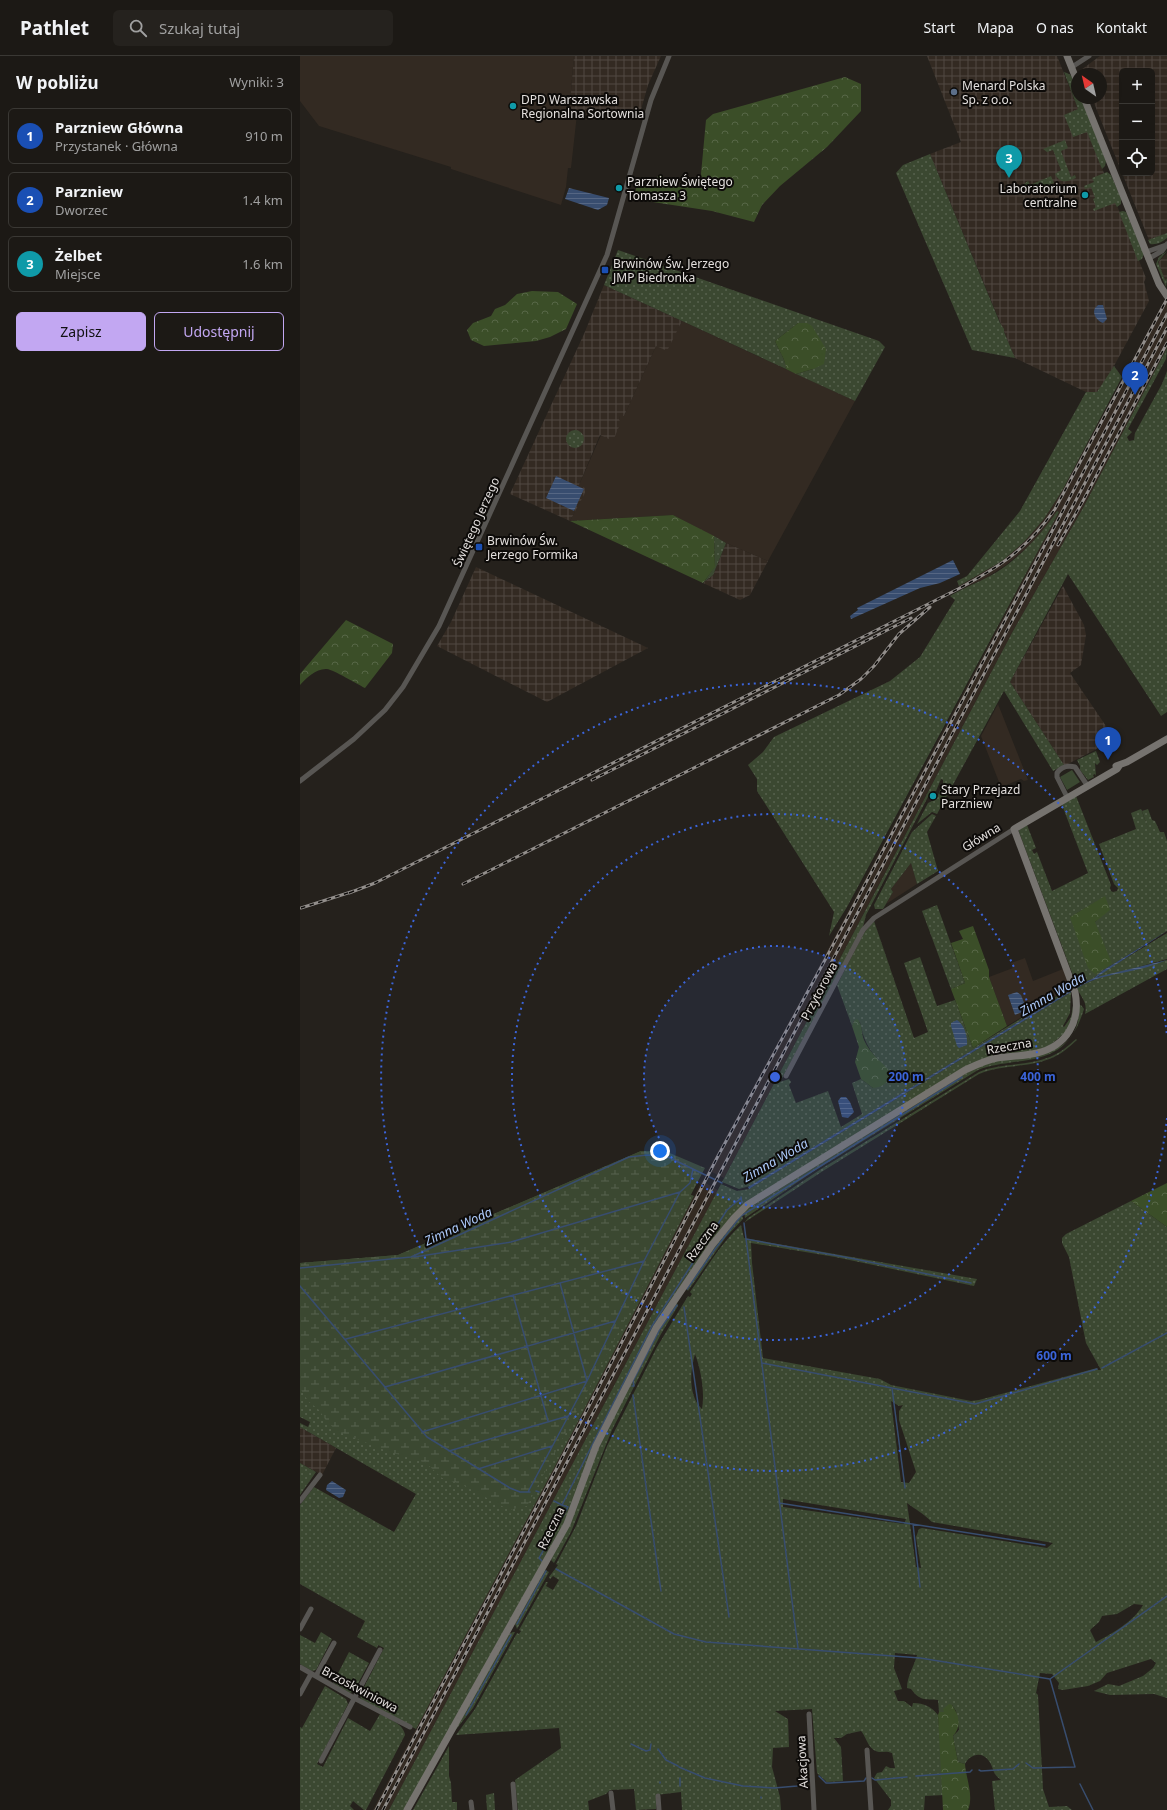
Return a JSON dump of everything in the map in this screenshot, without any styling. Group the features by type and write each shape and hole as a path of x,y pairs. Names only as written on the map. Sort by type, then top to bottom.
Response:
{"street":[{"name":"Świętego Jerzego","path":"300,781 354,739 385,710 403,687 450,603 607,256 651,100 669,56"},
{"path":"1067,56 1072,67 1089,56"},
{"path":"1086,104 1160,288 1167,296"},
{"path":"1147,255 1162,250 1166,245"},
{"name":"Główna","path":"874,918 1014,829 1167,739"},
{"path":"1067,797 1057,777 1057,773 1067,766 1074,766 1087,786"},
{"name":"Rzeczna","path":"406,1810 567,1524 596,1446 656,1328 684,1285 727,1225 747,1205 965,1070 991,1060 1035,1054 1056,1046 1067,1036 1074,1024 1077,1008 1074,989 1014,829"},
{"name":"Przytorowa","path":"786,1076 863,930 874,918"},
{"path":"300,1501 320,1475"},
{"path":"300,1628 311,1609"},
{"path":"300,1694 334,1643"},
{"path":"321,1761 380,1650"},
{"name":"Brzoskwiniowa","path":"300,1667 354,1698 410,1727"},
{"name":"Akacjowa","path":"809,1714 814,1810"},
{"path":"867,1750 871,1810"},
{"path":"513,1784 515,1810"},
{"path":"611,1793 612,1810"},
{"path":"658,1796 660,1810"},
{"path":"472,1802 472,1810"}],"shaded area":[{"path":"300,56 574,56 569,113 577,114 571,168 568,168 566,187 561,205 451,169 451,167 319,126 300,101"},
{"path":"574,56 661,56 648,85 638,120 569,114"},
{"path":"927,56 1057,56 1071,91 1071,104 1076,104 1146,278 1144,282 1149,301 1107,379 1097,392 1086,392 1015,358 930,154 961,142"},
{"path":"1100,56 1167,56 1167,233 1149,240 1123,176 1155,176 1155,68 1119,68 1119,166 1094,104 1107,104 1107,68 1084,68"},
{"path":"1167,253 1167,279 1165,281 1158,262"},
{"path":"604,285 682,321 667,351 656,346 624,416 620,416 619,420 621,422 613,441 600,435 579,485 585,488 585,493 570,521 510,494 584,334"},
{"path":"1167,296 1167,348 1083,508 1013,631 724,1178 708,1170 814,976 1059,512 1057,511 1046,527 1028,547 1006,565 986,578 961,589 959,586 1002,561 1024,542 1044,519 1062,491"},
{"path":"682,321 855,401 768,561 726,543 673,515 570,521 584,494 579,485 601,435 613,440 620,416 624,416 656,346 679,327"},
{"path":"726,543 768,561 750,595 740,600 703,583 713,575"},
{"path":"476,567 648,648 547,702 437,646 451,622"},
{"path":"1063,586 1084,625 1086,635 1081,665 1070,673 1110,732 1106,735 1107,740 1104,745 1066,765 1064,765 1010,682"},
{"path":"998,704 1028,780 1024,781 1021,779 1001,787 981,736"},
{"path":"911,863 917,884 886,904 893,892 891,889"},
{"path":"1025,958 1033,981 1063,969 1070,988 1007,1026 989,977 1013,968 1011,963"},
{"path":"702,1181 718,1190 389,1810 373,1810 533,1508"},
{"path":"300,1427 336,1448 322,1475 300,1463"}],"green space":[{"path":"1064,72 1071,76 1071,90"},
{"path":"845,77 861,84 861,111 827,147 780,186 762,205 754,222 712,211 633,199 637,185 643,186 660,175 675,187 704,188 701,174 706,120 713,114"},
{"path":"1076,104 1083,104 1106,161 1105,166 1102,169 1087,132 1073,137 1064,115 1078,109"},
{"path":"1065,140 1068,148 1061,151 1071,177 1075,175 1076,178 1062,181 1055,174 1061,170 1053,150 1047,152 1043,149"},
{"path":"930,154 1015,358 972,350 896,173 903,165"},
{"path":"1107,172 1111,175 1121,198 1121,204 1117,207 1115,203 1094,211 1093,209 1096,207 1093,199 1095,198 1091,187 1085,189 1084,186 1094,182 1092,178"},
{"path":"1051,176 1054,183 1030,192 1024,189 1024,184 1028,181 1030,185"},
{"path":"1119,212 1126,212 1144,254 1142,259 1138,261"},
{"path":"1167,233 1167,238 1159,243 1150,244 1148,240"},
{"path":"618,250 879,341 885,347 855,401 796,374 813,369 798,323 775,341 783,358 786,369 604,285"},
{"path":"1167,251 1158,262 1165,280 1167,279 1166,287 1156,264 1159,257"},
{"path":"532,291 558,292 577,304 566,329 550,337 536,341 484,346 471,340 467,330 473,323 491,316 495,309 505,305 517,294"},
{"path":"798,323 807,323 812,326 826,349 824,364 796,374 786,369 783,358 775,341"},
{"path":"1167,348 1166,359 1128,429 1132,432 1127,437 1129,441 1134,440 1135,433 1162,384 1167,371 1167,712 1161,716 1068,574 1010,682 1064,765 1053,771 1004,691 937,814 932,812 917,824 928,803 934,800 938,795 943,780 941,779 936,791 933,791 929,795 866,915 863,927 780,1082 789,1079 791,1082 789,1085 796,1103 828,1091 841,1127 862,1114 852,1083 861,1079 873,1088 879,1061 866,1043 860,1022 854,1021 852,1026 837,985 864,933 874,921 914,1038 928,1032 904,963 920,957 937,1006 955,1000 973,1048 1070,988 1071,990 750,1186 739,1189 722,1182 1013,631 1083,508"},
{"path":"1114,366 1122,377 1062,491 1044,519 1024,542 1002,561 959,586 957,581 967,576 1020,511 1086,392 1097,392"},
{"path":"571,430 579,430 584,435 582,446 579,448 571,448 566,443 566,435"},
{"path":"1057,511 1059,512 847,907 829,936 834,912 757,791 757,779 748,765 763,752 774,737 890,681 920,657 955,600 950,596 997,572 1014,559 1037,537"},
{"path":"673,515 714,536 715,567 703,583 570,521"},
{"path":"714,536 726,543 713,575 704,582 715,566"},
{"path":"346,620 393,644 392,653 365,688 340,674 327,669 319,670 300,685 300,674"},
{"path":"1096,751 1100,762 1097,765 1095,763 1096,776 1095,774 1093,775 1094,777 1088,780 1080,770 1077,760"},
{"path":"1072,770 1080,782 1067,790 1060,777"},
{"path":"1076,796 1111,885 1111,891 1113,892 1117,891 1118,888 1114,884 1099,844 1136,829 1131,813 1141,809 1149,831 1142,811 1148,809 1152,820 1155,821 1160,832 1164,832 1167,841 1167,931 1102,971 1094,978 1077,986 1019,832 1019,830 1027,825 1036,848 1032,850 1034,854 1037,852 1052,891 1088,873 1062,805","holes":["1105,897 1100,917 1095,922 1070,917"]},
{"path":"932,814 936,816 927,832 938,871 917,884 911,863 891,889 893,892 883,909 875,909 874,905 912,832"},
{"path":"1105,896 1110,910 1095,922 1112,964 1095,974 1088,968 1070,917"},
{"path":"937,905 965,983 951,989 922,911"},
{"path":"973,926 989,970 989,977 1007,1026 973,1048 951,989 965,983 951,943 963,939 959,931"},
{"path":"1167,933 1167,959 1098,978 1100,974"},
{"path":"1167,960 1167,969 1085,1014 1086,1006 1077,988 1109,975"},
{"path":"1071,992 1070,1013 1063,1026 1064,1027 1071,1017 1073,1006 1075,1010 1067,1031 1048,1047 1026,1052 997,1054 972,1064 739,1209 652,1330 569,1514 404,1810 389,1810 721,1184 737,1191 749,1189"},
{"path":"1081,1005 1084,1009 1079,1022 1073,1034 1078,1023 1079,1006"},
{"path":"857,1019 860,1023 866,1045 889,1070 889,1078 883,1085 873,1088 861,1079 855,1062 859,1047 852,1026 854,1021"},
{"path":"1071,1037 1059,1049 1040,1058 996,1065 978,1070 811,1173 745,1218 744,1212 752,1206 963,1075 980,1066 993,1062 1039,1054 1052,1050 1063,1044"},
{"path":"1076,1039 1077,1040 1054,1057 1036,1063 998,1069 979,1074 823,1171 745,1222 748,1218 821,1169 979,1072 996,1067 1032,1062 1050,1057 1067,1047"},
{"path":"641,1151 665,1151 687,1193 694,1196 553,1470 416,1729 361,1699 360,1695 384,1648 378,1645 377,1648 357,1637 365,1621 300,1584 300,1505 314,1487 394,1532 416,1494 300,1427 300,1423 308,1427 310,1422 300,1417 300,1263 398,1255"},
{"path":"641,1151 665,1151 705,1168 527,1506 509,1510 463,1485 442,1478 426,1463 387,1451 337,1431 327,1422 319,1410 308,1401 300,1388 300,1263 398,1255"},
{"path":"1167,1183 1167,1227 1131,1201"},
{"path":"1131,1201 1167,1227 1167,1698 1154,1694 1110,1695 1094,1691 1108,1684 1119,1686 1143,1676 1153,1668 1156,1663 1151,1659 1107,1673 1100,1681 1088,1686 1063,1690 1058,1689 1059,1683 1052,1674 1040,1673 1036,1693 1038,1695 1043,1789 1049,1807 1067,1806 1072,1810 995,1810 992,1781 1001,1780 994,1773 989,1761 983,1756 976,1755 970,1758 965,1764 958,1762 953,1736 959,1730 956,1711 952,1705 944,1712 939,1712 938,1700 923,1699 917,1696 911,1689 907,1688 908,1679 917,1655 895,1653 894,1668 902,1689 894,1691 898,1701 904,1701 912,1707 913,1703 924,1705 938,1715 944,1795 925,1796 924,1810 888,1810 891,1806 891,1800 874,1778 877,1773 882,1772 886,1766 895,1768 892,1753 879,1752 872,1749 861,1731 847,1734 841,1738 834,1738 841,1747 843,1781 827,1782 817,1773 812,1709 775,1711 788,1719 789,1747 773,1748 772,1767 780,1797 781,1810 682,1810 681,1792 656,1795 656,1809 636,1810 634,1789 610,1790 606,1794 588,1801 589,1810 518,1810 515,1780 561,1748 559,1728 456,1735 475,1709 517,1633 519,1634 521,1631 519,1630 546,1582 548,1582 546,1586 553,1590 559,1580 553,1576 550,1579 549,1577 558,1565 556,1564 576,1526 607,1446 657,1347 688,1296 690,1297 692,1294 690,1292 733,1232 741,1225 744,1238 977,1279 974,1286 835,1257 751,1243 763,1358 880,1379 891,1385 971,1401 1097,1368 1098,1370 1101,1370 1086,1343 1069,1257 1062,1243 1062,1238 1066,1234","holes":["695,1354 702,1381 702,1409 697,1404 692,1390 692,1368","891,1401 899,1406 903,1405 899,1411 899,1420 916,1472 909,1483 901,1482","783,1499 906,1519 904,1524 783,1507","907,1503 932,1522 1053,1543 1047,1548 922,1528 919,1529 916,1537 921,1568 916,1567","1134,1604 1143,1605 1128,1622 1116,1631 1096,1642 1090,1630 1099,1622 1102,1616 1117,1614"]},
{"path":"742,1214 743,1219 726,1237 688,1291 686,1288 713,1248"},
{"path":"677,1303 678,1306 661,1334 612,1430 571,1532 554,1563 551,1560 604,1436 660,1327"},
{"path":"300,1463 316,1472 300,1495"},
{"path":"545,1570 549,1572 517,1629 515,1624"},
{"path":"321,1632 332,1639 316,1670 312,1671 300,1664 300,1635 315,1643"},
{"path":"515,1632 473,1708 454,1732 509,1634"},
{"path":"349,1652 369,1663 354,1691 350,1693 333,1683"},
{"path":"325,1686 346,1699 348,1704 317,1764 323,1767 348,1718 370,1731 380,1714 396,1722 404,1731 405,1735 366,1810 353,1801 350,1806 354,1810 300,1810 300,1727 302,1728"},
{"path":"949,1704 952,1705 958,1717 958,1728 953,1736 958,1762 965,1764 970,1793 970,1804 968,1810 943,1810 938,1715 939,1712 944,1712 943,1709"},
{"path":"449,1746 449,1776 452,1802 457,1802 457,1810 413,1810"},
{"path":"494,1793 495,1810 487,1810 486,1795"}],"water":[{"path":"569,188 609,198 607,205 598,210 565,199"},
{"path":"1098,305 1103,305 1107,319 1103,323 1097,319 1095,315 1094,310"},
{"path":"556,476 584,489 574,511 546,498"},
{"path":"953,560 960,574 940,583 920,588 851,619 850,616 858,610 857,608"},
{"path":"1167,931 1097,977 1167,960 1143,968 1100,978 1077,988 1077,986 1094,978 1102,971"},
{"path":"1071,990 1071,992 749,1189 748,1187"},
{"path":"1017,992 1021,995 1027,1010 1015,1015 1008,995"},
{"path":"957,1020 964,1028 967,1042 967,1045 959,1048 951,1026 951,1023"},
{"path":"841,1097 846,1097 854,1112 848,1118 842,1117 838,1101"},
{"path":"332,1481 346,1490 343,1497 339,1498 326,1490 327,1485"}],"waterway":[{"path":"687,1289 715,1249 741,1216 962,1077"},
{"name":"Zimna Woda","path":"300,1268 411,1257 629,1157 647,1155 666,1156 722,1183"},
{"path":"414,1257 511,1242 680,1192 690,1183 693,1169"},
{"path":"528,1492 587,1381 644,1261 680,1192"},
{"path":"741,1197 742,1203"},
{"path":"542,1561 539,1558 568,1507 562,1505 652,1326 727,1210 741,1198"},
{"path":"744,1223 798,1648"},
{"path":"746,1239 850,1258 971,1283"},
{"path":"346,1339 644,1261"},
{"path":"422,1432 587,1381 560,1283"},
{"path":"300,1286 427,1437 510,1488 520,1492 530,1492"},
{"path":"513,1295 548,1421"},
{"path":"632,1386 634,1386 633,1381 660,1329 677,1305"},
{"path":"684,1307 729,1617"},
{"path":"385,1387 615,1321"},
{"path":"1102,1368 1167,1333"},
{"path":"762,1363 975,1404 1097,1369"},
{"path":"892,1388 905,1488"},
{"path":"633,1395 661,1591"},
{"path":"449,1451 568,1416"},
{"path":"478,1469 552,1446"},
{"path":"554,1501 562,1505"},
{"path":"779,1503 1045,1545"},
{"path":"913,1524 920,1587"},
{"path":"556,1569 674,1634 706,1642 920,1658 1050,1679 1075,1767"},
{"path":"517,1624 546,1571"},
{"path":"1050,1679 1167,1596"},
{"path":"466,1715 511,1635"},
{"path":"631,1744 646,1751 650,1750"},
{"path":"650,1750 651,1744"},
{"path":"658,1749 666,1760 678,1766"},
{"path":"1026,1763 1033,1768 1075,1767"},
{"path":"979,1770 1013,1769 1019,1764"},
{"path":"679,1767 705,1778 743,1786 774,1788 797,1786 806,1784 810,1780"},
{"path":"916,1776 970,1772 972,1770"},
{"path":"819,1776 826,1783 864,1781 866,1778"},
{"path":"872,1778 875,1780 907,1777"},
{"path":"680,1778 680,1786"},
{"path":"1080,1784 1093,1810"}],"railway":[{"path":"349,893 375,883 958,589 1000,564 1023,546 1045,523 1055,509 1167,299"},
{"path":"376,1810 546,1489 718,1156 825,960 1167,314"},
{"path":"383,1810 1167,328"},
{"path":"1058,545 1167,343"},
{"path":"463,884 839,695 861,679 874,666 899,634 930,607"},
{"path":"592,780 911,618"},
{"path":"301,908 354,891"}],"place":[{"name":"Menard Polska Sp. z o.o.","path":"954,92"},
{"name":"DPD Warszawska Regionalna Sortownia","path":"513,106"},
{"name":"Żelbet","path":"1009,178"},
{"name":"Parzniew Świętego Tomasza 3","path":"619,188"},
{"name":"Laboratorium centralne","path":"1085,195"},
{"name":"Brwinów Św. Jerzego JMP Biedronka","path":"605,270"},
{"name":"Parzniew","path":"1135,395"},
{"name":"Brwinów Św. Jerzego Formika","path":"479,547"},
{"name":"Parzniew Główna","path":"1108,760"},
{"name":"Stary Przejazd Parzniew","path":"933,796"}]}
